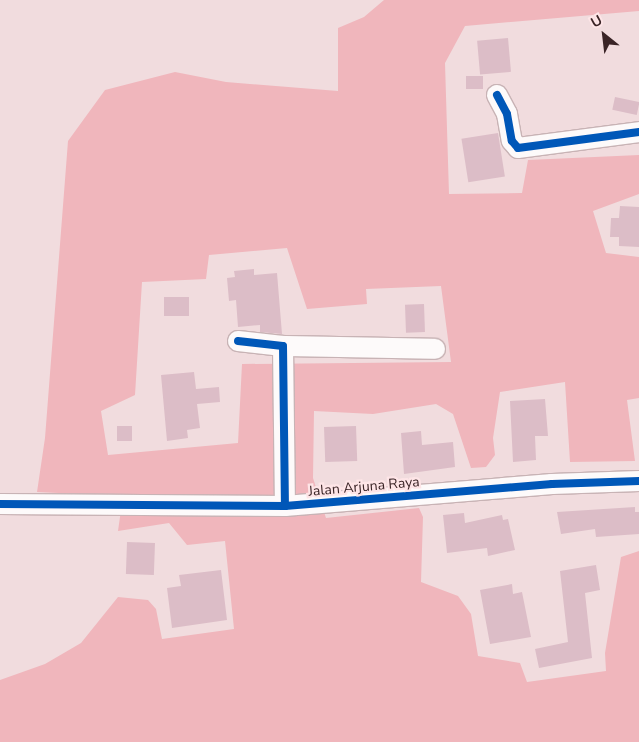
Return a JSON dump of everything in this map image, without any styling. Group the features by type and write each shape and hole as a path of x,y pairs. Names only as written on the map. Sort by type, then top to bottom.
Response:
{"street":[{"path":"497,95 506,114 512,141 518,148 639,132"},
{"path":"238,340 283,346 435,349"},
{"path":"283,346 285,506"},
{"name":"Jalan Arjuna Raya","path":"0,504 285,506 552,484 639,481"}],"shaded area":[{"path":"384,0 639,0 639,11 465,26 445,63 449,194 522,193 528,160 639,155 639,194 593,211 606,253 639,257 639,398 627,400 635,461 570,462 565,382 500,392 493,438 495,455 486,467 471,468 453,414 436,404 373,414 314,411 313,478 326,518 419,508 423,517 421,582 458,596 471,614 478,656 520,663 527,682 606,671 605,653 621,557 639,551 639,742 0,742 0,680 45,664 81,643 118,597 148,600 156,609 162,639 234,629 225,541 187,545 169,523 118,531 123,496 37,492 45,438 68,141 105,90 175,72 226,82 338,91 338,28 364,17","holes":["287,248 307,309 367,304 366,289 441,286 451,362 242,364 238,443 108,455 101,411 135,395 142,282 206,279 209,255"]}],"building":[{"path":"508,38 511,72 480,75 477,41"},
{"path":"466,76 483,76 483,89 466,89"},
{"path":"615,97 639,102 637,115 612,110"},
{"path":"498,133 505,176 468,182 461,139"},
{"path":"620,206 639,207 639,247 619,246 619,237 610,237 611,218 619,218"},
{"path":"254,269 254,275 277,273 282,334 260,332 260,325 238,327 236,300 229,301 227,278 235,277 234,271"},
{"path":"164,297 189,297 189,316 164,316"},
{"path":"424,304 425,332 406,333 405,305"},
{"path":"194,372 196,389 219,387 220,402 197,404 200,428 187,430 188,438 167,441 161,375"},
{"path":"545,399 548,436 535,436 536,460 513,462 510,401"},
{"path":"117,426 132,426 132,441 117,441"},
{"path":"356,426 357,461 325,462 324,427"},
{"path":"421,431 422,445 453,442 455,467 404,474 401,433"},
{"path":"635,507 635,512 639,512 639,534 596,537 595,529 561,534 557,512"},
{"path":"464,513 465,523 502,515 503,520 508,519 515,550 488,556 487,548 447,553 443,515"},
{"path":"127,542 155,543 154,575 126,574"},
{"path":"596,565 600,590 585,593 592,658 539,668 535,649 568,642 560,571"},
{"path":"221,570 227,620 172,628 167,588 181,586 179,575"},
{"path":"512,584 513,594 522,592 531,637 490,644 480,590"}],"cycle path":[{"path":"497,95 507,114 512,141 518,148 639,132"},
{"path":"238,341 283,346 285,506"},
{"path":"0,504 285,506 552,484 639,481"}]}
